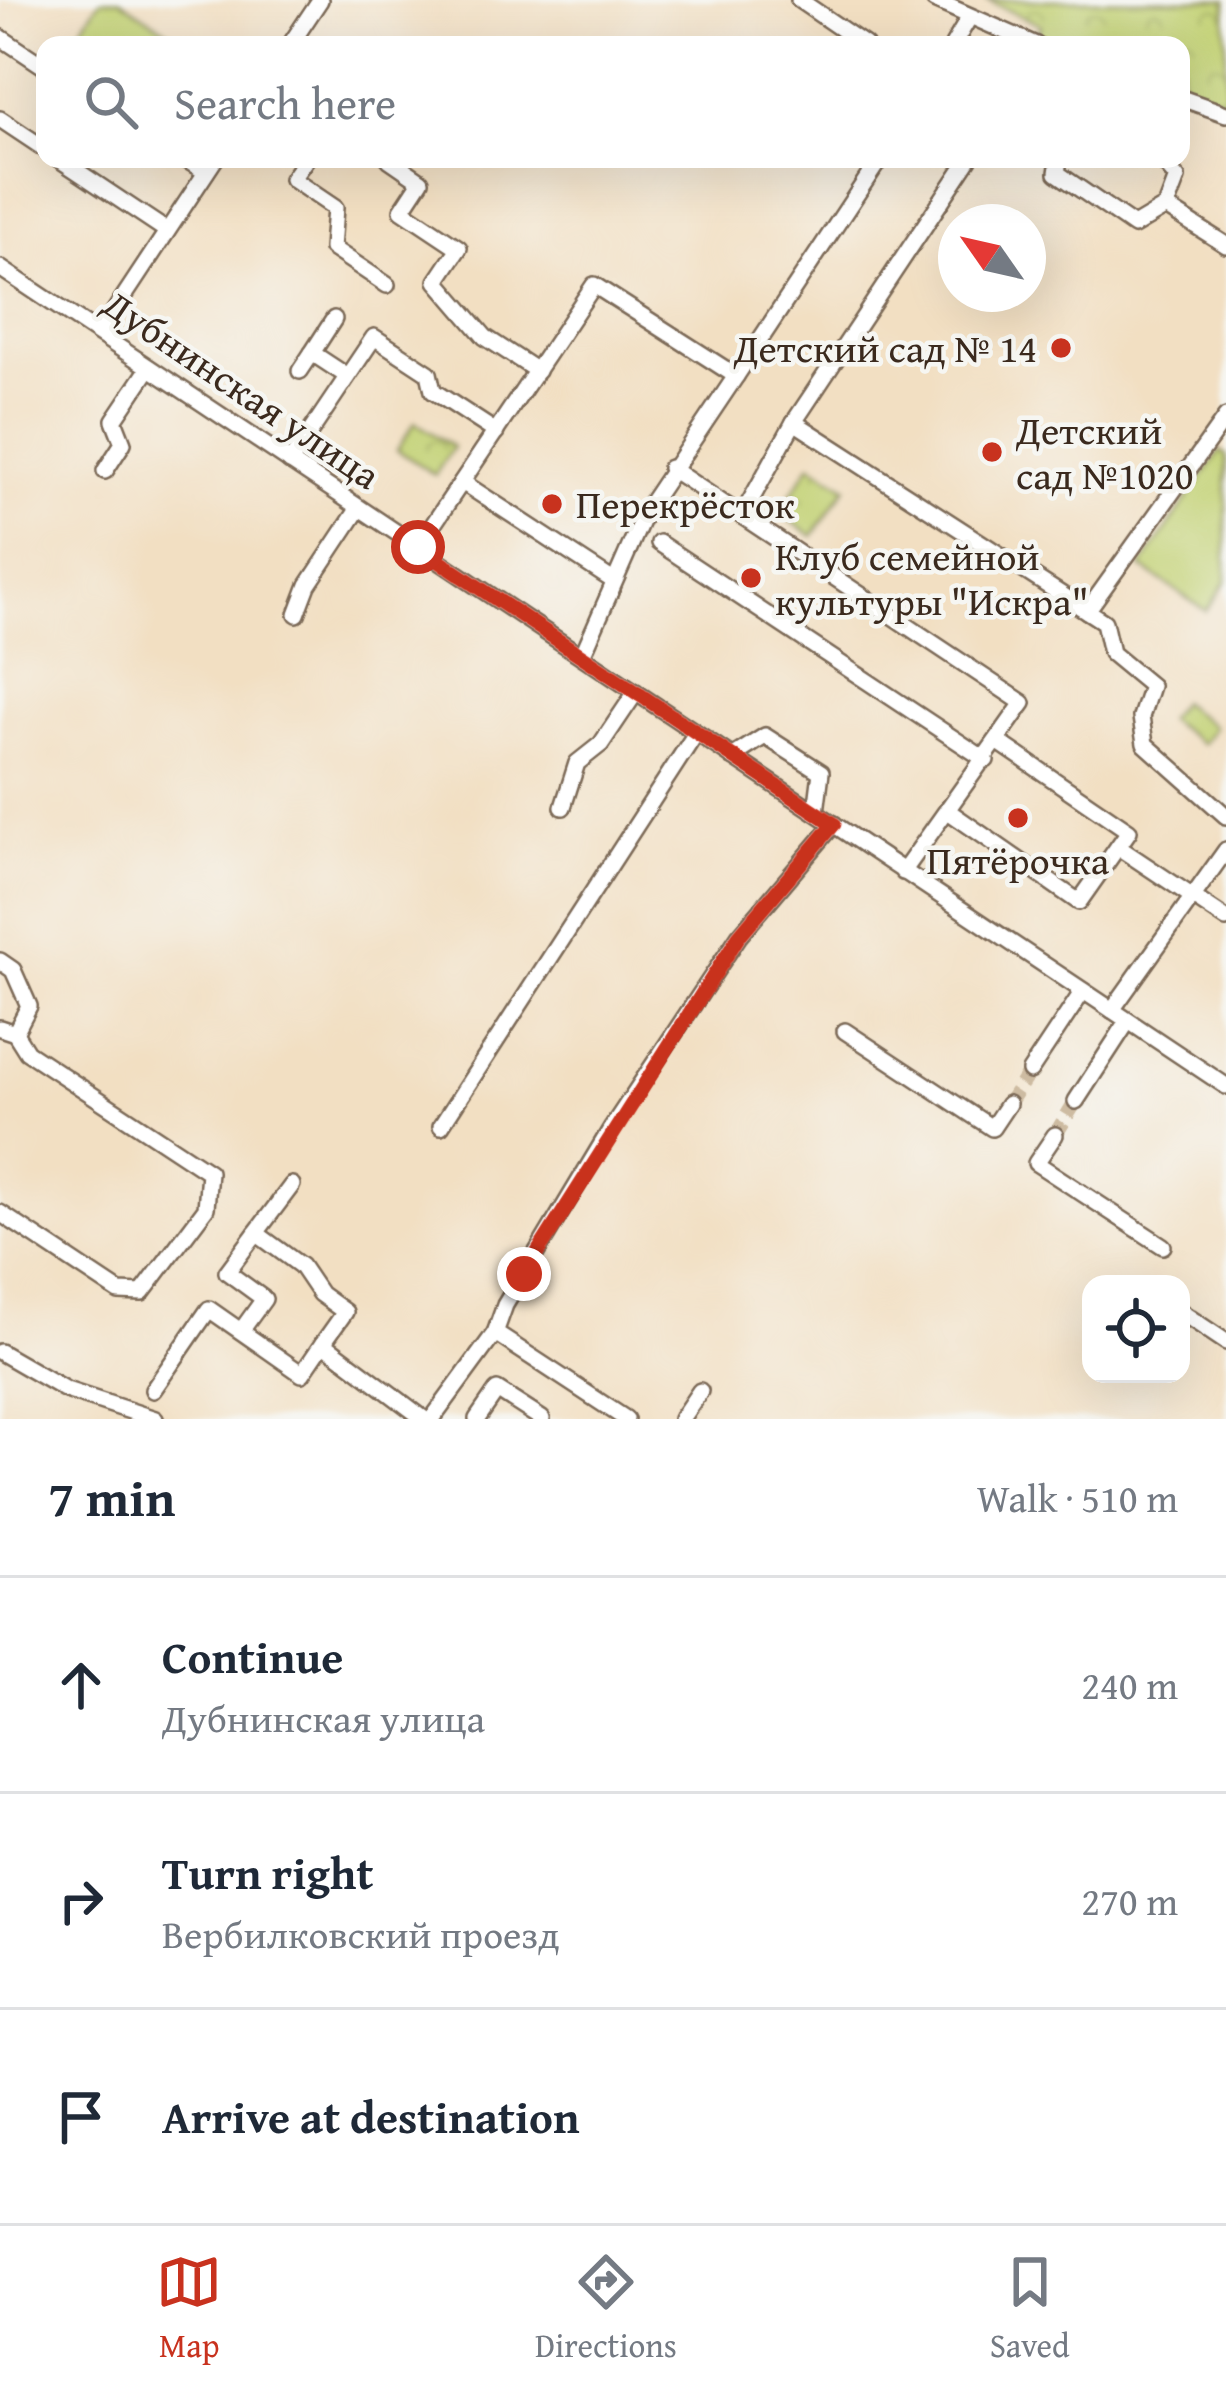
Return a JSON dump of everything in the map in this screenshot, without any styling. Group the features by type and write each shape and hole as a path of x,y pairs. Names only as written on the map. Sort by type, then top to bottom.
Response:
{"street":[{"path":"296,36 320,0"},
{"path":"799,0 852,36"},
{"path":"934,0 1011,36"},
{"path":"958,36 969,18"},
{"path":"0,37 36,61"},
{"path":"1190,101 1226,114"},
{"path":"0,119 36,143"},
{"path":"72,168 167,231"},
{"path":"100,333 209,168"},
{"path":"300,168 292,179 335,208 332,248 387,285"},
{"path":"402,168 421,181 402,209 459,248 437,281 485,337 537,371"},
{"path":"582,656 612,580 670,468 874,168"},
{"path":"742,516 794,422 963,168"},
{"path":"1058,168 1057,173 1134,226 1166,206 1177,178 1169,168"},
{"path":"1166,206 1226,244"},
{"name":"Дубнинская улица","path":"0,268 1226,1086"},
{"path":"418,547 594,285 736,376"},
{"path":"301,370 334,319"},
{"path":"290,462 374,337 429,373 433,391 496,433"},
{"path":"312,353 347,376"},
{"path":"105,471 123,442 114,420 149,368"},
{"path":"1087,611 1226,417"},
{"path":"794,422 1104,622 1112,653 1151,686 1141,717 1144,744 1226,815"},
{"path":"670,468 1023,703 1000,742 903,872"},
{"path":"462,482 612,580"},
{"path":"297,614 308,585 359,508"},
{"path":"659,543 986,760"},
{"path":"562,807 577,763 601,744 636,692"},
{"path":"441,1126 696,733"},
{"path":"732,757 765,736 821,772 816,812"},
{"path":"948,811 1079,902 1129,831 1000,742"},
{"path":"323,1343 428,1419 495,1334 514,1289 650,1069 761,905 834,824"},
{"path":"1118,847 1226,919"},
{"path":"1112,1010 1226,850"},
{"path":"0,961 13,970 29,1006 8,1030 27,1052 209,1172 206,1208 142,1293 119,1292 0,1213"},
{"path":"1030,1071 1083,991"},
{"path":"1076,1101 1128,1021"},
{"path":"845,1031 992,1128 1008,1104"},
{"path":"1055,1135 1036,1163 1163,1246"},
{"path":"241,1331 264,1299 227,1272 292,1185"},
{"path":"153,1390 209,1310 302,1374 345,1312 320,1294 301,1265 256,1233"},
{"path":"1190,1318 1226,1342"},
{"path":"495,1334 626,1419"},
{"path":"0,1352 67,1390 155,1419"},
{"path":"477,1419 497,1390 542,1419"},
{"path":"681,1419 700,1391"}],"green space":[{"path":"100,0 120,0 175,36 77,36"},
{"path":"986,0 1226,0 1226,100 1190,89 1190,36 1037,36 1041,25"},
{"path":"415,422 453,447 435,475 397,450"},
{"path":"1220,451 1226,455 1226,582 1206,611 1141,567"},
{"path":"811,464 846,487 813,536 779,513"},
{"path":"1180,702 1214,727 1202,744 1167,720"}],"tunnel":[{"path":"1008,1104 1030,1071"},
{"path":"1055,1135 1076,1101"}],"place":[{"name":"Детский сад № 14","path":"1061,348"},
{"name":"Детский сад №1020","path":"992,452"},
{"name":"Перекрёсток","path":"552,504"},
{"name":"Клуб семейной культуры \"Искра\"","path":"751,578"},
{"name":"Пятёрочка","path":"1018,818"}],"route":[{"path":"418,547 834,824 739,936 612,1127 524,1274"}]}
